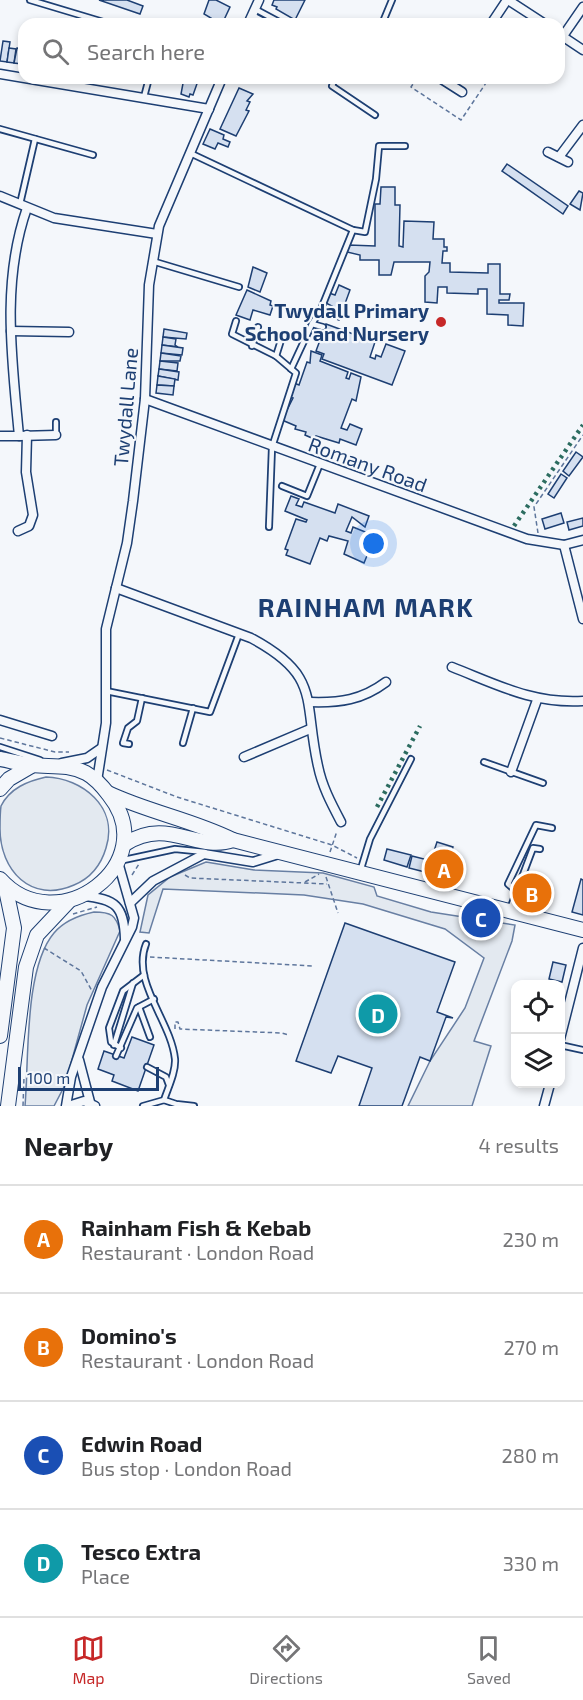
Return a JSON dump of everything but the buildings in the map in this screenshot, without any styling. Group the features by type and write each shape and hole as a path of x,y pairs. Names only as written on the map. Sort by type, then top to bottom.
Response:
{"main road":[{"path":"0,759 33,765 56,765 87,774 108,793 123,818 125,844 117,862 102,882 83,896 69,901 35,901 3,882"},
{"path":"0,789 9,779 33,765"},
{"path":"108,793 137,806 214,831 233,840 284,853 361,866 508,912 583,930"},
{"path":"125,844 136,837 161,832 223,844 233,840"},
{"path":"0,1036 14,928 3,882"},
{"path":"8,1106 26,967 37,935 69,901"}],"street":[{"path":"495,18 507,0 536,18"},
{"path":"565,30 583,8"},
{"path":"565,38 583,50"},
{"path":"0,74 18,77"},
{"path":"60,84 209,109"},
{"name":"Twydall Lane","path":"97,781 100,749 106,723 106,629 127,543 145,399 152,261 157,234 219,84"},
{"path":"455,84 462,92"},
{"path":"560,157 583,125"},
{"path":"548,152 568,162"},
{"path":"0,196 72,222 157,234"},
{"path":"18,531 28,526 33,515 26,472 11,331 10,291 24,206"},
{"path":"11,331 69,332"},
{"name":"Romany Road","path":"145,399 272,447 540,542 564,545 583,540"},
{"path":"0,436 56,435"},
{"path":"564,545 583,619"},
{"path":"116,588 239,634 272,649 296,671 310,702 310,729 323,788 341,822"},
{"path":"452,667 537,700 557,703 583,701"},
{"path":"310,702 355,700 371,693 386,682"},
{"path":"511,772 537,700"},
{"path":"0,720 52,736"},
{"path":"244,757 310,729"},
{"path":"56,765 87,758 100,749"},
{"path":"130,903 153,881 204,854 253,862 284,853"},
{"path":"67,1106 71,1077 100,994 134,918 117,862"},
{"path":"83,896 102,898 118,908 124,919 125,940"},
{"path":"562,1034 583,948"},
{"path":"67,1106 77,1101 93,1104 79,1059"},
{"path":"544,1106 549,1088"}],"lane":[{"path":"30,0 90,18"},
{"path":"384,18 392,0"},
{"path":"256,8 273,18"},
{"path":"144,98 148,84"},
{"path":"333,84 332,86 375,115"},
{"path":"0,129 93,155"},
{"path":"24,206 35,139"},
{"path":"190,153 353,230 365,232 376,179 379,146 405,146"},
{"path":"291,369 321,309 353,230"},
{"path":"152,261 239,287"},
{"path":"236,321 232,334 276,356 296,373 272,447 268,527"},
{"path":"312,324 323,327"},
{"path":"252,346 258,327"},
{"path":"276,356 282,337"},
{"path":"56,422 56,435"},
{"path":"282,486 307,496 320,464"},
{"path":"106,692 210,712 239,634"},
{"path":"129,744 123,742 128,728 137,721 142,698"},
{"path":"183,743 193,708"},
{"path":"0,747 56,765"},
{"path":"361,866 370,839 411,759"},
{"path":"484,762 543,783"},
{"path":"516,891 508,884 536,825 552,828"},
{"path":"508,912 533,848 540,849"},
{"path":"117,862 175,849 214,854"},
{"path":"146,944 141,957 144,975 169,1034 175,1061 164,1100"},
{"path":"121,1048 114,1045 108,1037 109,1028 123,991 144,975"},
{"path":"114,1045 133,983"},
{"path":"116,1056 139,1007 154,999"},
{"path":"139,1007 150,1037"},
{"path":"565,1046 583,1050"},
{"path":"147,1067 166,1077 169,1085"},
{"path":"143,1106 164,1100 194,1106"}],"path":[{"path":"413,84 411,87 461,120 485,84"},
{"path":"540,542 534,507 583,435"},
{"path":"0,738 55,752 68,752"},
{"path":"105,769 177,797 332,845 361,866"},
{"path":"174,804 177,797"},
{"path":"332,845 341,822"},
{"path":"304,882 324,872 338,913"},
{"path":"182,873 190,878 327,884"},
{"path":"64,918 98,907"},
{"path":"42,945 81,971 90,990 100,994"},
{"path":"141,957 314,966"},
{"path":"169,1034 175,1029 175,1022 178,1022 180,1029 289,1035"}],"shaded area":[{"path":"46,777 72,783 84,789 102,808 109,833 101,860 90,875 74,885 58,890 44,890 21,880 12,870 1,844 0,812 9,794 20,786"},
{"path":"206,862 254,870 323,873 374,887 377,896 431,912 515,925 512,941 474,1041 491,1046 472,1106 408,1106 430,1061 465,1008 484,958 445,929 363,904 304,895 163,889 149,933 140,932 148,895 170,877"},
{"path":"94,912 112,916 117,921 120,931 87,1005 65,1085 54,1106 25,1106 30,1016 37,968 44,949 62,925"}],"hedge":[{"path":"514,526 583,425"},
{"path":"377,807 420,726"}],"place":[{"name":"Twydall Primary School and Nursery","path":"441,322"},
{"name":"Rainham Fish & Kebab","path":"444,869"},
{"name":"Domino's","path":"532,893"},
{"name":"Edwin Road","path":"481,918"},
{"name":"Tesco Extra","path":"378,1014"}],"district":[{"name":"RAINHAM MARK","path":"366,606"}]}
